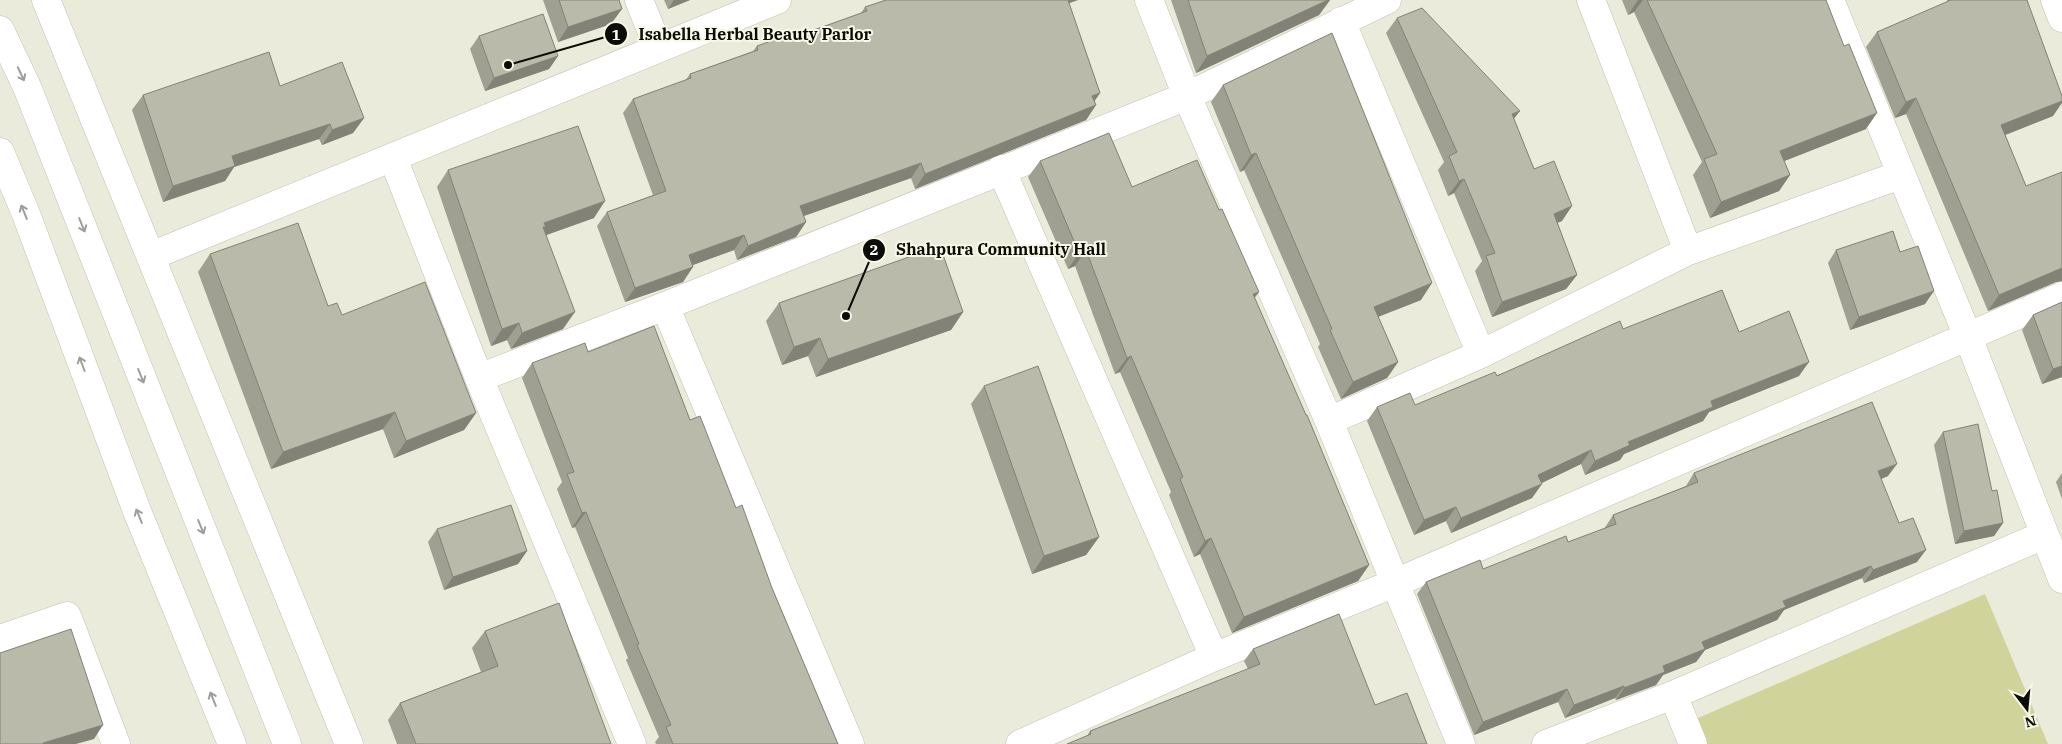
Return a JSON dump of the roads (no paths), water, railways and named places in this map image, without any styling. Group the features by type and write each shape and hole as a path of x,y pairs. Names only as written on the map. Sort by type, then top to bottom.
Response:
{"street":[{"path":"639,0 658,47"},
{"path":"150,256 777,0"},
{"path":"1149,0 1187,96 1329,421 1462,744"},
{"path":"479,378 665,306 1001,169 1187,96 1387,0"},
{"path":"1591,0 1688,251"},
{"path":"1830,0 1900,175 1968,337 2062,579"},
{"path":"2055,0 2062,18"},
{"path":"52,2 150,256 350,744"},
{"path":"1341,21 1481,354"},
{"path":"0,30 31,96 287,744"},
{"path":"0,152 26,214 136,511 232,744"},
{"path":"392,158 479,378 632,744"},
{"path":"1001,169 1214,657"},
{"path":"1329,421 1481,354 1688,251 1900,175"},
{"path":"1020,744 1214,657 1395,583 2062,296"},
{"path":"665,306 850,744"},
{"path":"1546,744 1673,695 2044,535"},
{"path":"0,639 67,616 116,744"},
{"path":"1673,695 1693,744"}],"place":[{"name":"Isabella Herbal Beauty Parlor","path":"508,65"},
{"name":"Shahpura Community Hall","path":"846,316"}]}
